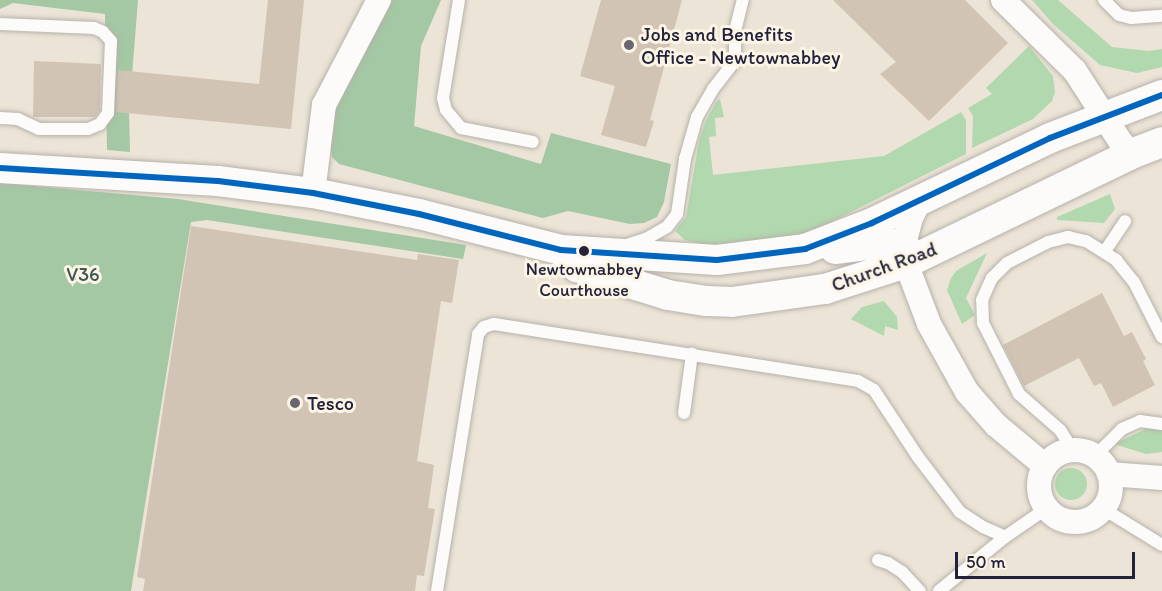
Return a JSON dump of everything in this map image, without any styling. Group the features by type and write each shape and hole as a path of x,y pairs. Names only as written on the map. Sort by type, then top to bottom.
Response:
{"street":[{"path":"313,193 324,105 379,0"},
{"path":"1003,0 1075,71 1131,154"},
{"name":"Church Road","path":"0,168 218,181 313,193 461,223 561,250 606,251 717,261 805,249 872,223 1104,115 1162,95"},
{"name":"Church Road","path":"561,250 577,267 668,295 707,301 732,302 825,289 1162,142"},
{"path":"928,196 911,218 905,254 928,324 968,392 996,425 1045,466"},
{"path":"805,249 905,254"},
{"path":"1092,460 1111,485 1109,498 1095,516 1074,522 1064,520 1047,508 1039,488 1045,466 1052,458 1092,460 1162,478"}],"lane":[{"path":"459,0 443,98 446,110 462,128 533,142"},
{"path":"606,251 646,239 667,227 676,214 686,159 697,117 713,90 735,61 735,31 743,0"},
{"path":"1104,0 1119,15 1131,18 1162,16"},
{"path":"0,24 94,28 103,32 111,41 108,113 100,124 88,129 39,129 18,119 0,118"},
{"path":"1105,250 1125,221"},
{"path":"1162,337 1134,282 1105,250 1086,241 1068,237 1048,242 1007,263 992,278 982,300 982,323 1020,394 1092,460 1122,429 1140,421 1162,424"},
{"path":"437,591 478,334 484,327 494,324 858,381 874,390 953,503 983,527 1005,537"},
{"path":"684,413 692,354"},
{"path":"939,591 1005,537 1047,508"},
{"path":"1102,508 1162,546"},
{"path":"878,560 902,572 920,591"}],"green space":[{"path":"0,0 138,0 129,113 130,152 107,150 105,14 13,3 0,9"},
{"path":"382,0 441,0 421,46 414,126 541,164 551,133 671,164 664,202 657,217 644,223 630,224 568,211 543,218 339,164 332,157 328,125"},
{"path":"1032,0 1058,0 1112,47 1149,51 1162,49 1162,67 1137,73 1100,65 1053,24"},
{"path":"1029,46 1053,76 1055,92 1052,101 1033,119 972,148 973,116 968,108 992,94 986,88"},
{"path":"720,99 724,117 715,118 716,136 709,137 713,175 884,156 961,112 966,120 966,154 813,231 764,242 711,246 685,240 675,231 686,217 699,141 705,123 716,102"},
{"name":"V36","path":"0,183 178,199 466,245 463,259 207,220 191,222 131,591 0,591"},
{"path":"1110,194 1115,209 1104,223 1057,220 1057,217"},
{"path":"987,253 966,298 975,315 962,324 947,290 951,278 956,271"},
{"path":"884,301 897,317 898,330 885,326 884,336 851,319 862,307"},
{"path":"1154,425 1162,431 1162,452 1146,454 1114,444"},
{"path":"1071,468 1082,473 1087,484 1082,495 1071,500 1060,495 1055,484 1060,473"}],"building":[{"path":"268,0 304,0 291,129 116,112 118,70 259,84"},
{"name":"Jobs and Benefits Office - Newtownabbey","path":"601,0 682,0 650,120 654,121 646,147 601,135 615,86 580,76"},
{"path":"833,0 965,0 1008,43 929,121 880,74 896,62"},
{"path":"34,61 101,64 100,110 95,117 33,117"},
{"name":"Tesco","path":"191,226 417,260 418,254 459,260 452,303 441,301 417,461 434,465 428,508 435,509 424,576 417,575 415,591 143,591 145,579 137,577"},
{"path":"1102,293 1124,336 1132,332 1146,359 1143,361 1155,385 1113,407 1101,383 1094,386 1079,358 1024,386 1003,345"}],"transit line":[{"path":"0,168 218,181 313,193 419,214 561,250 717,260 805,249 872,223 1050,138 1162,95"}],"place":[{"name":"Jobs and Benefits Office - Newtownabbey","path":"629,45"},
{"name":"Newtownabbey Courthouse","path":"584,251"},
{"name":"Tesco","path":"295,403"}]}
